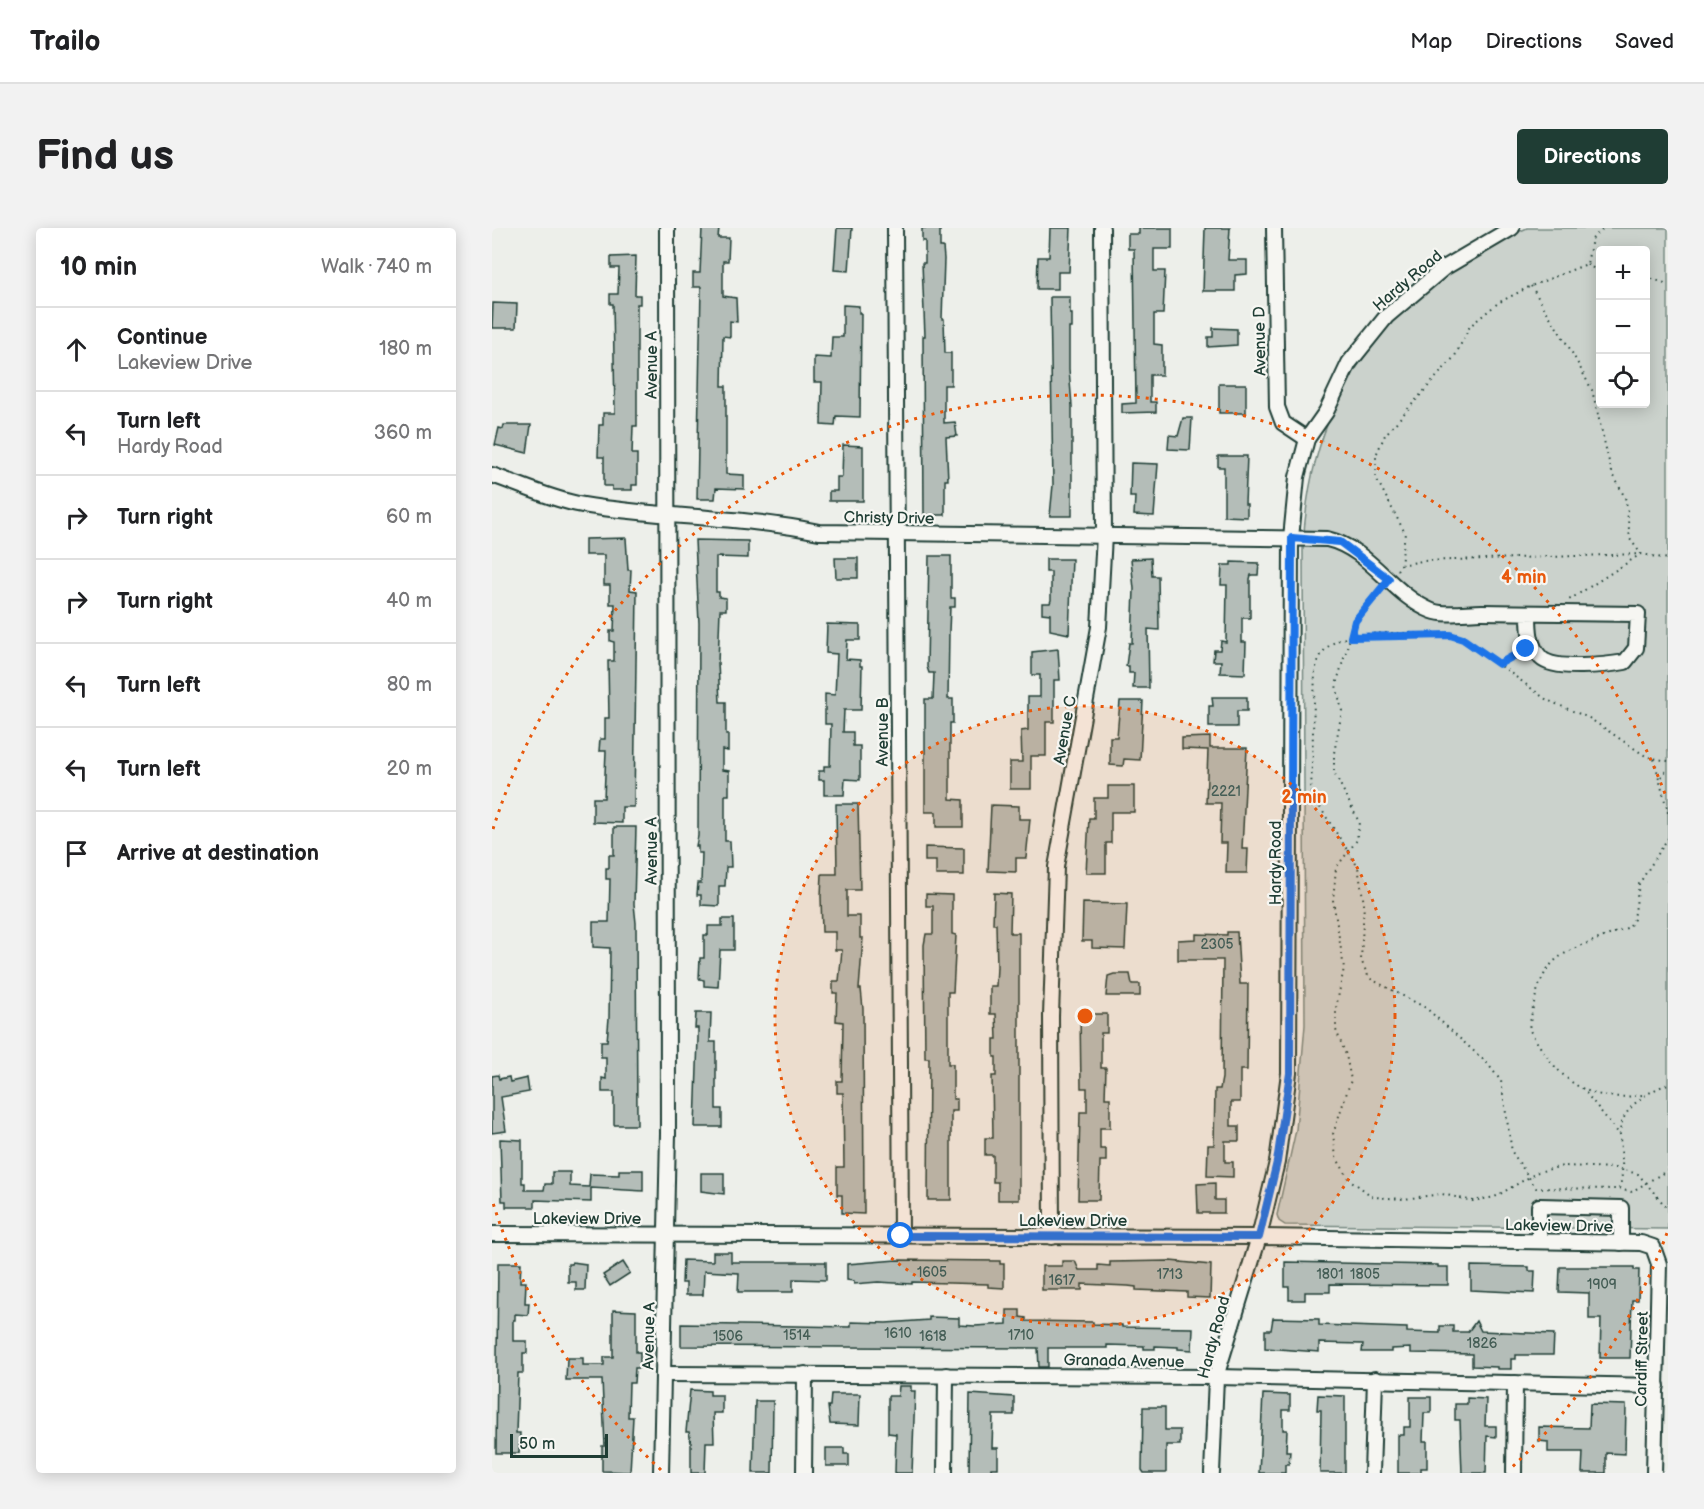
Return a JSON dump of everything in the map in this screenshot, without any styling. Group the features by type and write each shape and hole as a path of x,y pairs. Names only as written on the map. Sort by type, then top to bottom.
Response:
{"street":[{"name":"Avenue A","path":"662,1473 667,1234 667,228"},
{"name":"Avenue B","path":"896,228 901,1236"},
{"name":"Avenue C","path":"1052,1237 1051,1016 1056,867 1099,627 1104,535 1105,373 1102,228"},
{"name":"Avenue D","path":"1274,228 1277,406 1283,423 1307,439"},
{"name":"Hardy Road","path":"1212,1473 1216,1377 1259,1237 1277,1162 1290,1073 1292,538 1297,477 1307,439 1326,412 1349,363 1386,317 1444,268 1512,228"},
{"name":"Christy Drive","path":"492,475 580,504 667,516 778,523 819,532 1292,538 1340,542 1389,579 1412,602 1435,612 1645,613 1636,648 1625,662 1608,665 1560,665 1542,660 1533,646"},
{"path":"1528,613 1533,646"},
{"path":"1539,1241 1539,1206 1551,1206 1622,1208 1621,1243"},
{"name":"Lakeview Drive","path":"492,1234 1259,1237 1641,1243 1653,1247"},
{"name":"Cardiff Street","path":"1653,1247 1659,1264 1654,1473"},
{"name":"Granada Avenue","path":"663,1374 1216,1377 1657,1386"},
{"path":"804,1473 805,1374"},
{"path":"945,1473 946,1375"},
{"path":"1372,1473 1375,1379"},
{"path":"1514,1473 1515,1383"}],"path":[{"path":"1587,264 1592,239 1604,228"},
{"path":"1587,264 1596,270"},
{"path":"1587,264 1531,286 1498,303 1470,326 1455,356 1385,435 1376,455 1376,478 1405,533 1401,565 1355,621 1337,674 1336,684 1341,711 1334,753 1334,772 1359,822 1357,840 1336,868 1333,900 1344,968 1336,1008 1336,1030 1346,1055 1351,1080 1333,1134 1336,1157 1349,1179 1373,1197 1404,1199 1442,1194 1473,1201 1495,1197 1538,1172 1563,1166 1623,1170 1638,1174 1668,1209"},
{"path":"1650,278 1668,284"},
{"path":"1531,286 1592,390 1611,470 1626,500 1630,539 1641,554"},
{"path":"1567,601 1641,554"},
{"path":"1401,565 1422,561 1641,554 1668,558"},
{"path":"1667,1170 1631,1192 1618,1189 1536,1188 1512,1152 1501,1081 1487,1064 1426,1008 1369,978 1361,960 1364,904 1358,867 1311,793 1315,671 1318,657 1333,643 1351,637 1450,635 1463,639 1546,700 1589,718 1654,759 1668,761"},
{"path":"1499,664 1533,646"},
{"path":"1654,759 1661,777 1668,813"},
{"path":"1661,777 1668,768"},
{"path":"1620,1135 1584,1091 1550,1059 1529,1029 1537,986 1549,966 1565,951 1629,927 1634,919 1639,884 1668,838"},
{"path":"1584,1091 1605,1097 1642,1095 1668,1084"},
{"path":"1618,1189 1623,1170 1620,1135 1629,1111 1642,1095"}],"shaded area":[{"path":"1527,228 1668,228 1668,1229 1285,1225 1279,1221 1277,1215 1296,1130 1305,1025 1303,550 1312,476 1333,410 1349,380 1369,351 1392,323 1434,282 1478,252"}],"building":[{"path":"702,228 719,228 718,238 729,238 728,261 723,261 723,296 736,298 737,322 730,321 730,337 723,336 722,386 726,386 726,474 744,475 744,489 716,488 715,499 697,499 701,287 693,287 693,273 700,273"},
{"path":"837,228 852,228 849,271 834,270"},
{"path":"922,228 940,228 940,247 943,247 944,259 942,319 944,319 945,353 951,353 951,385 944,385 944,423 955,422 957,436 946,437 948,480 945,480 945,515 924,515 923,336 925,336 922,263 925,263 925,241 922,241"},
{"path":"1050,228 1071,228 1069,272 1058,272 1058,289 1037,289 1038,257 1049,257"},
{"path":"1139,228 1172,228 1172,249 1154,249 1154,271 1165,271 1163,314 1154,314 1154,344 1162,345 1162,375 1150,375 1150,402 1156,402 1156,412 1122,413 1122,404 1136,403 1134,249 1128,249 1128,234 1139,234"},
{"path":"1205,228 1230,228 1228,260 1247,260 1247,274 1235,275 1235,291 1203,291"},
{"path":"636,256 635,295 640,295 640,304 637,304 637,426 633,426 632,454 637,454 637,485 632,485 632,490 612,490 612,486 604,486 604,457 598,457 599,425 603,425 603,413 615,413 613,304 610,304 610,294 618,294 619,268 611,268 611,257"},
{"path":"1050,297 1070,297 1070,314 1072,314 1072,328 1069,328 1069,369 1072,406 1072,516 1050,516 1053,485"},
{"path":"493,303 517,304 516,328 492,328"},
{"path":"843,305 859,306 859,313 861,313 860,417 836,416 835,426 821,425 822,382 814,382 814,357 831,358 832,337 843,337"},
{"path":"1213,328 1237,329 1237,345 1208,347 1208,337 1213,337"},
{"path":"1219,384 1246,384 1246,413 1219,413"},
{"path":"1183,418 1192,418 1190,450 1168,449 1169,435 1178,436"},
{"path":"504,425 531,425 527,453 495,445 499,428 503,429"},
{"path":"843,445 863,446 863,501 829,501 829,491 837,491 837,477 842,477"},
{"path":"1218,456 1247,456 1245,504 1247,504 1247,517 1224,516 1224,467 1218,467"},
{"path":"1131,463 1158,464 1154,516 1134,515 1135,497 1130,497"},
{"path":"626,538 628,570 631,570 630,590 637,591 634,807 622,807 622,823 593,822 593,798 604,798 606,751 599,751 600,739 605,739 605,718 609,718 608,661 614,661 614,642 610,641 610,631 614,631 615,604 610,604 610,585 604,585 604,555 585,555 585,539"},
{"path":"695,540 748,541 748,558 716,557 716,592 719,592 719,597 726,598 726,610 720,610 718,663 720,702 726,702 728,751 722,750 722,770 729,771 729,795 725,795 725,841 730,841 731,867 726,867 725,886 719,886 719,906 701,905 701,895 697,895 698,883 701,883 702,853 698,853 698,846 696,846 698,836 699,623"},
{"path":"929,556 951,556 951,598 955,598 955,607 950,607 949,631 948,699 953,699 953,723 950,723 950,799 963,800 963,827 936,827 936,812 925,812 925,699 933,699 934,673 929,673 927,667"},
{"path":"835,558 858,558 858,578 836,578"},
{"path":"1151,558 1152,576 1158,576 1159,630 1148,629 1149,688 1133,688 1134,673 1129,673 1129,666 1126,666 1129,643 1132,643 1134,589 1131,559"},
{"path":"1046,559 1072,559 1069,634 1050,630 1050,614 1042,613 1042,603 1050,603 1051,600 1051,572 1046,572"},
{"path":"1231,562 1259,563 1258,575 1251,575 1250,579 1250,618 1242,618 1242,642 1246,642 1245,674 1220,673 1221,661 1213,661 1214,650 1220,650 1221,641 1226,642 1227,585 1221,585 1222,565 1231,565"},
{"path":"827,624 860,625 860,640 847,640 846,659 860,660 860,666 862,666 861,710 844,710 843,732 853,732 853,746 860,746 860,780 845,779 844,795 824,795 824,780 819,780 819,771 824,771 824,766 830,766 831,724 825,724 825,694 835,695 837,654 826,653"},
{"path":"1058,649 1060,680 1054,680 1054,722 1046,722 1046,756 1031,756 1031,789 1010,789 1010,762 1022,762 1021,731 1028,730 1028,697 1040,697 1040,675 1032,675 1032,652"},
{"path":"1212,697 1247,697 1247,711 1237,711 1237,727 1209,727 1209,706 1213,706"},
{"path":"1120,701 1143,701 1140,760 1124,759 1123,766 1110,765 1110,737 1117,737"},
{"path":"1210,737 1210,748 1247,748 1242,849 1248,849 1247,873 1226,873 1227,843 1220,843 1221,803 1206,803 1208,750 1182,749 1182,738"},
{"path":"1108,786 1134,786 1134,812 1111,812 1111,843 1106,843 1106,873 1086,873 1089,818 1094,818 1094,798 1108,798"},
{"path":"836,804 858,804 860,890 847,890 847,916 860,916 860,938 863,938 859,989 861,989 863,1009 864,1214 842,1213 842,1195 837,1195 837,1167 844,1167 843,1093 837,1093 837,1081 842,1081 843,1022 836,1021 837,993 833,993 833,981 839,981 842,950 835,950 835,932 822,932 821,896 822,874 837,874"},
{"path":"991,805 1019,806 1019,819 1030,819 1026,858 1016,858 1016,872 988,871"},
{"path":"614,827 636,827 634,904 637,1125 614,1125 614,1092 602,1092 602,1078 606,1079 606,1057 601,1057 601,1041 607,1041 610,948 593,947 593,922 609,922 610,879 606,879 606,868 609,868 609,855 614,855"},
{"path":"925,847 964,848 964,875 936,875 936,861 925,861"},
{"path":"994,893 1011,894 1010,933 1019,933 1019,1200 998,1200 998,1182 993,1182 993,1155 985,1155 985,1138 993,1138 992,1076 996,1076 994,1039 997,1039 996,1014 990,1014 990,986 996,986 997,967 996,924 993,924"},
{"path":"926,894 952,895 952,934 956,935 953,992 948,992 948,1064 953,1064 953,1099 957,1099 957,1111 951,1111 951,1200 928,1200 929,1058 925,1058 924,945 926,934 933,934 933,906 926,906"},
{"path":"1083,903 1127,904 1125,949 1092,948 1092,941 1082,941"},
{"path":"722,919 734,919 734,950 720,950 718,987 704,986 704,980 699,979 700,958 704,958 704,935 708,935 708,926 722,926"},
{"path":"1227,932 1237,932 1240,984 1248,984 1247,1070 1240,1070 1240,1102 1231,1102 1231,1126 1239,1126 1239,1141 1225,1141 1225,1162 1233,1162 1233,1177 1207,1176 1208,1145 1214,1145 1215,1089 1220,1089 1222,1078 1223,960 1178,960 1178,940 1196,939 1196,934 1227,935"},
{"path":"1130,974 1132,984 1140,984 1140,996 1106,996 1108,976"},
{"path":"696,1013 711,1013 710,1042 716,1042 716,1109 722,1109 722,1127 695,1127 698,1038 698,1028 695,1028"},
{"path":"1080,1014 1107,1014 1107,1033 1101,1033 1101,1068 1106,1068 1105,1098 1110,1098 1110,1128 1100,1128 1100,1149 1106,1149 1106,1161 1100,1161 1099,1200 1078,1200 1080,1112 1087,1112 1087,1088 1081,1088"},
{"path":"498,1075 499,1079 509,1077 510,1082 527,1078 529,1092 501,1097 506,1131 492,1133 492,1076"},
{"path":"500,1139 522,1140 522,1183 525,1183 525,1190 544,1190 545,1184 552,1184 552,1172 570,1172 570,1186 589,1187 590,1174 619,1175 619,1170 643,1170 643,1191 591,1188 591,1202 535,1200 535,1207 506,1207 506,1201 502,1201"},
{"path":"701,1173 724,1173 724,1194 701,1191"},
{"path":"1215,1183 1215,1200 1224,1200 1224,1213 1198,1213 1197,1184"},
{"path":"713,1252 731,1252 731,1262 826,1262 826,1280 793,1279 793,1292 738,1292 739,1273 704,1271 703,1295 686,1295 686,1283 682,1283 683,1260 713,1261"},
{"path":"897,1260 1000,1261 1000,1264 1004,1264 1004,1288 988,1287 988,1284 878,1282 854,1284 854,1281 847,1280 847,1264"},
{"path":"1062,1261 1075,1261 1079,1270 1098,1270 1098,1265 1110,1266 1110,1262 1170,1261 1211,1265 1210,1298 1187,1297 1187,1292 1136,1290 1136,1287 1128,1286 1082,1284 1082,1290 1042,1290 1042,1266 1062,1266"},
{"path":"572,1262 586,1264 585,1290 576,1290 576,1282 568,1282 568,1264"},
{"path":"623,1262 630,1273 610,1286 603,1275"},
{"path":"1285,1262 1438,1265 1438,1267 1448,1267 1448,1285 1330,1284 1330,1292 1305,1292 1305,1300 1289,1300 1289,1287 1285,1287"},
{"path":"498,1263 521,1263 520,1282 526,1282 525,1303 529,1303 528,1315 515,1314 515,1320 513,1320 513,1341 527,1341 527,1353 523,1353 523,1373 518,1373 516,1433 520,1433 519,1453 496,1453"},
{"path":"1471,1266 1529,1267 1529,1271 1535,1271 1534,1293 1471,1290"},
{"path":"1560,1267 1634,1267 1634,1270 1639,1270 1638,1300 1632,1300 1630,1358 1600,1358 1601,1319 1589,1319 1589,1293 1559,1292"},
{"path":"613,1310 636,1311 636,1352 640,1352 640,1368 635,1368 634,1383 629,1383 628,1417 633,1417 630,1472 602,1471 602,1446 605,1446 602,1380 566,1380 567,1358 583,1358 583,1365 604,1365 604,1357 613,1357"},
{"path":"1007,1310 1020,1310 1020,1317 1026,1318 1026,1321 1093,1322 1093,1324 1122,1325 1122,1327 1193,1328 1192,1350 1178,1349 1178,1347 1155,1346 1155,1349 1144,1349 1144,1346 1107,1345 1107,1348 1048,1348 1048,1367 1039,1367 1038,1348 681,1346 681,1324 851,1327 851,1322 886,1323 929,1320 929,1317 959,1318 959,1325 975,1326 1007,1324"},
{"path":"1273,1318 1319,1319 1319,1325 1407,1328 1407,1332 1440,1333 1440,1326 1453,1326 1453,1332 1468,1332 1476,1321 1481,1331 1554,1334 1553,1355 1516,1355 1516,1359 1511,1359 1511,1369 1497,1369 1497,1367 1472,1366 1472,1354 1411,1353 1411,1348 1391,1349 1391,1352 1362,1352 1363,1344 1319,1343 1319,1352 1265,1348 1265,1330 1271,1330"},
{"path":"899,1386 911,1386 911,1391 915,1391 912,1473 895,1473 896,1434 888,1433 888,1396 898,1396"},
{"path":"690,1390 710,1391 710,1395 722,1395 722,1413 713,1413 714,1442 706,1442 705,1473 691,1473 691,1442 689,1432 686,1432"},
{"path":"831,1394 860,1394 859,1425 830,1424 828,1406 830,1406"},
{"path":"970,1394 1014,1397 1014,1415 993,1415 992,1448 998,1448 998,1468 991,1468 991,1472 969,1473"},
{"path":"1263,1394 1290,1395 1290,1410 1283,1410 1283,1430 1287,1430 1286,1451 1290,1451 1289,1464 1285,1464 1285,1473 1259,1473"},
{"path":"1318,1395 1345,1396 1345,1473 1320,1473 1321,1410 1317,1410"},
{"path":"1410,1397 1431,1397 1431,1413 1424,1413 1423,1441 1427,1441 1427,1468 1421,1468 1421,1473 1398,1473 1398,1435 1404,1435 1404,1427 1410,1427"},
{"path":"1467,1398 1486,1399 1485,1426 1496,1426 1496,1437 1487,1436 1486,1473 1462,1473 1460,1420 1455,1420 1455,1404 1467,1404"},
{"path":"755,1401 773,1401 772,1473 753,1473"},
{"path":"1590,1404 1626,1405 1625,1454 1606,1453 1606,1473 1582,1473 1583,1452 1548,1452 1548,1442 1539,1441 1539,1427 1589,1428"},
{"path":"1143,1407 1165,1407 1165,1430 1180,1430 1180,1445 1166,1445 1166,1473 1144,1473 1142,1470"},
{"path":"826,1448 844,1448 844,1454 849,1454 849,1466 826,1466"}],"route":[{"path":"901,1236 1259,1237 1277,1162 1290,1073 1292,538 1327,539 1340,542 1355,551 1389,579 1355,621 1351,637 1450,635 1463,639 1499,664 1526,649"}]}
